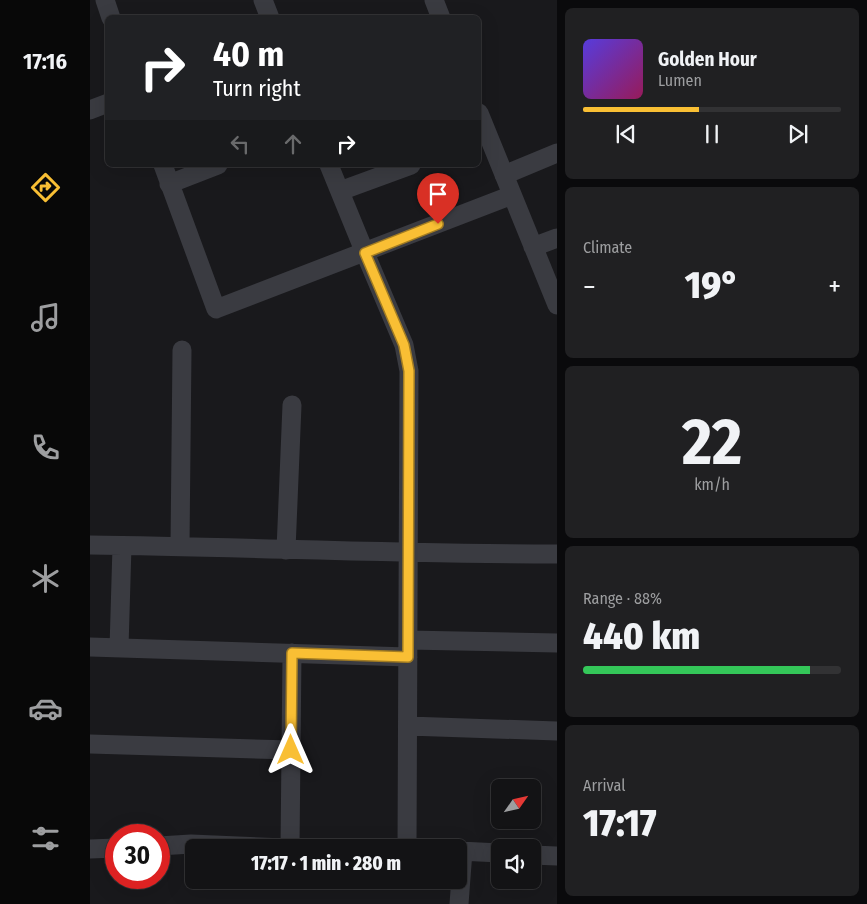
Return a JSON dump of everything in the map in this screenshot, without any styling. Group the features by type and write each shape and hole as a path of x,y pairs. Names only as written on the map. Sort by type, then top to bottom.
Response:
{"street":[{"path":"105,0 110,15"},
{"path":"263,0 269,15"},
{"path":"434,0 440,15"},
{"path":"90,110 105,105"},
{"path":"481,123 484,138 504,175 557,305"},
{"path":"504,175 557,153"},
{"path":"164,167 216,309 512,195"},
{"path":"169,184 213,167"},
{"path":"330,167 404,345 409,371 407,839"},
{"path":"340,191 406,167"},
{"path":"533,246 557,238"},
{"path":"180,546 182,350"},
{"path":"286,550 292,405"},
{"path":"90,546 180,546 286,550 557,554"},
{"path":"119,648 122,546"},
{"path":"90,647 292,653 557,643"},
{"path":"290,839 292,653"},
{"path":"408,726 557,731"},
{"path":"90,744 291,750"},
{"path":"170,845 185,844"},
{"path":"90,849 105,848"},
{"path":"467,851 491,853"},
{"path":"541,855 557,856"},
{"path":"459,904 460,889"}],"route":[{"path":"291,750 292,653 408,657 409,371 404,345 365,253 438,224"}]}
